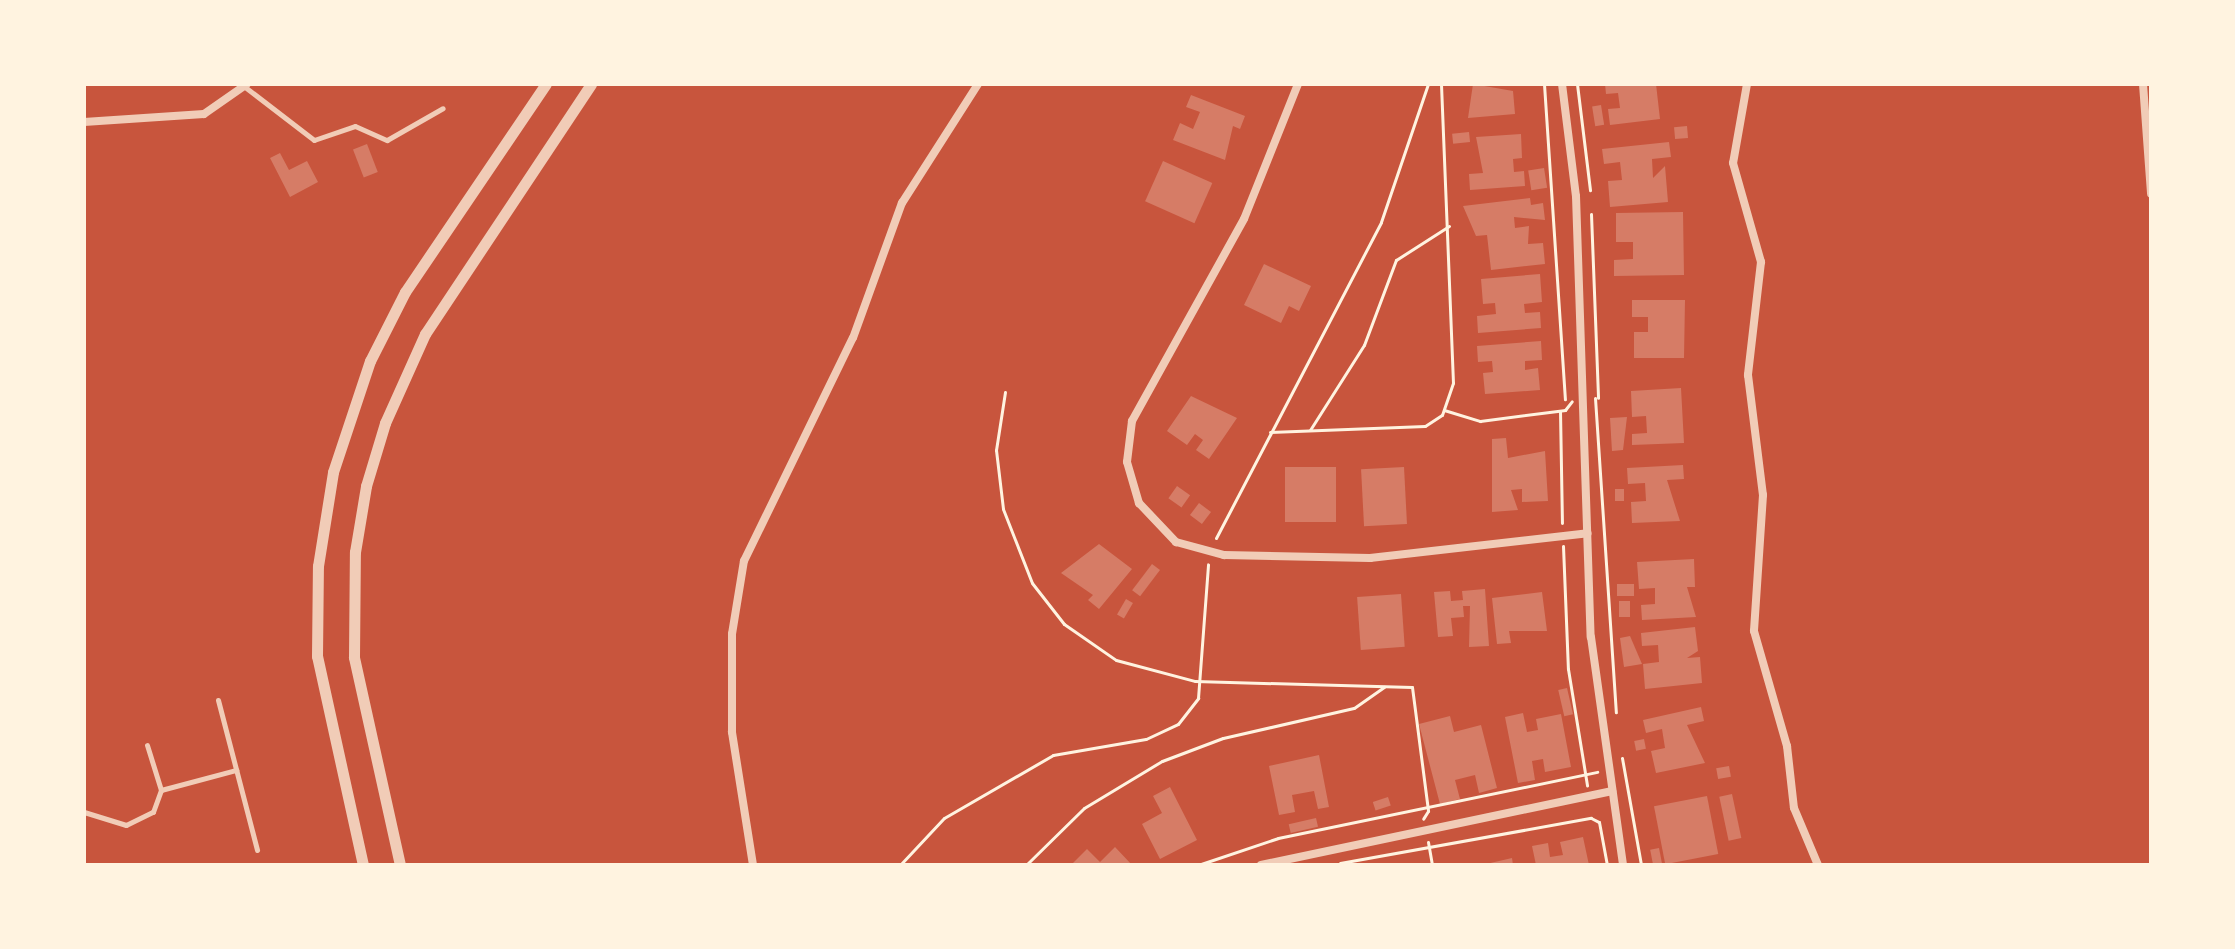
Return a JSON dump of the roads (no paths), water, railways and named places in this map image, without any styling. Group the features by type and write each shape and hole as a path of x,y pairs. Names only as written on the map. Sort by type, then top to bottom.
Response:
{"street":[{"path":"363,865 317,656 318,566 333,472 365,373 405,292 546,84"},
{"path":"400,865 354,657 355,552 366,486 385,423 425,334 591,84"},
{"path":"753,865 732,732 732,634 744,561 853,338 902,203 978,84"},
{"path":"1298,84 1244,219 1141,401 1128,441 1131,483 1149,518 1176,542 1210,554 1370,558 1588,533"},
{"path":"1562,84 1576,196 1591,637 1623,865"},
{"path":"1747,84 1733,163 1761,262 1748,375 1763,495 1754,631 1787,746 1794,808 1818,865"},
{"path":"2143,84 2151,194"},
{"path":"84,122 204,114 246,86"},
{"path":"1261,865 1612,791"}],"lane":[{"path":"246,86 314,140 355,126 387,140 443,108"},
{"path":"218,700 257,850"},
{"path":"84,812 134,824 153,812 161,790 147,745"},
{"path":"161,790 236,770"}]}
